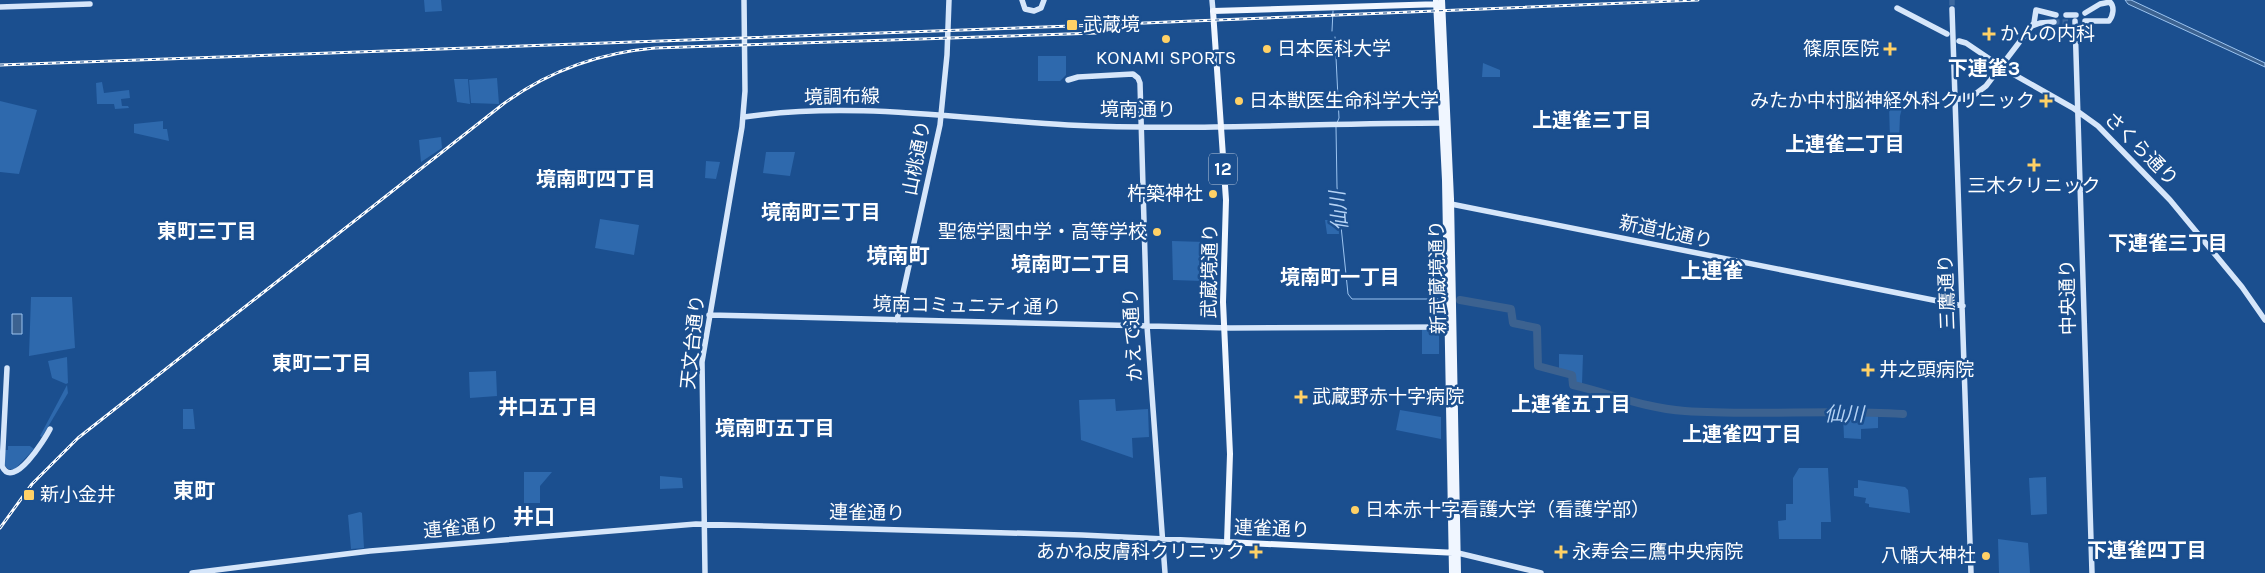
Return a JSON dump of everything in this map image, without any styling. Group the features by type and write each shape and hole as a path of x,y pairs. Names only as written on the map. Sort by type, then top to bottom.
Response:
{"main road":[{"path":"1213,11 1439,2"},
{"name":"新武蔵境通り","path":"1439,2 1445,123 1451,327 1455,553"},
{"name":"武蔵境通り","path":"1213,11 1226,208 1224,327 1230,454 1227,542"},
{"name":"新武蔵境通り","path":"1445,123 1451,204 1451,327"},
{"name":"連雀通り","path":"1227,542 1455,553"},
{"path":"1452,573 1455,553"},
{"path":"1455,553 1458,573"}],"street":[{"name":"天文台通り","path":"705,573 702,362 744,117 744,0"},
{"name":"山桃通り","path":"897,320 941,115 947,55 949,0"},
{"path":"1022,0 1026,8 1034,11 1041,8 1044,0"},
{"name":"武蔵境通り","path":"1212,0 1213,11"},
{"path":"2085,13 2103,2 2110,2 2113,6 2112,16 2109,21 2085,21"},
{"path":"0,7 90,4"},
{"path":"1897,8 1947,34"},
{"name":"三鷹通り","path":"1952,9 1971,573"},
{"path":"1955,100 1978,93 2035,23 2035,12 2038,9 2056,15"},
{"name":"中央通り","path":"2066,15 2074,20 2092,573"},
{"path":"2035,23 2054,22"},
{"name":"さくら通り","path":"1959,41 1966,43 2098,126 2170,200 2238,282 2265,320"},
{"name":"かえで通り","path":"1068,80 1112,75 1136,76 1140,83 1147,326 1165,573"},
{"name":"境調布線","path":"744,117 776,113 859,110 941,115"},
{"name":"境南通り","path":"941,115 1067,124 1141,126 1445,123"},
{"name":"新道北通り","path":"1451,204 1963,306"},
{"name":"境南コミュニティ通り","path":"709,316 1147,326 1451,327"},
{"path":"7,368 2,466 4,471 10,473 18,471 44,441 50,429"},
{"name":"連雀通り","path":"192,573 367,551 545,535 703,524 1227,542"},
{"name":"連雀通り","path":"1455,553 1541,573"}],"shaded area":[{"path":"424,0 441,0 442,11 425,12"},
{"path":"2125,0 2131,0 2265,63 2265,67 2128,4"},
{"path":"1038,56 1066,56 1066,75 1060,81 1038,81"},
{"path":"1483,63 1500,70 1500,77 1482,77"},
{"path":"497,78 499,104 471,103 469,80"},
{"path":"454,79 468,79 470,104 457,102"},
{"path":"102,82 104,93 129,90 130,98 121,99 122,106 128,106 129,108 115,109 114,104 97,104 96,83"},
{"path":"0,101 37,110 19,174 0,172"},
{"path":"1889,105 1902,108 1899,140 1890,140"},
{"path":"163,121 163,129 167,129 169,141 134,133 134,124"},
{"path":"441,137 442,148 421,162 419,140"},
{"path":"766,152 795,152 790,176 763,173"},
{"path":"706,161 720,162 716,179 705,178"},
{"path":"600,219 639,225 634,255 595,248"},
{"path":"1325,220 1338,220 1339,234 1327,234"},
{"path":"1172,241 1205,242 1203,281 1173,280"},
{"path":"31,297 72,297 75,348 29,356"},
{"path":"12,314 22,314 22,334 12,334"},
{"path":"1422,330 1434,330 1439,335 1439,354 1422,354"},
{"path":"1559,354 1583,355 1582,384 1573,382 1573,373 1559,369"},
{"path":"67,357 68,383 66,384 52,378 48,361"},
{"path":"496,371 497,396 470,398 469,372"},
{"path":"67,385 68,393 42,437 40,436"},
{"path":"1115,399 1116,411 1148,409 1149,437 1132,438 1133,458 1081,440 1079,400"},
{"path":"183,409 193,409 195,429 183,429"},
{"path":"1400,410 1441,417 1441,439 1396,430"},
{"path":"1843,414 1878,414 1878,428 1861,429 1861,439 1844,438"},
{"path":"8,446 30,446 34,449 15,469 8,469 4,465 5,450 8,450"},
{"path":"1799,468 1828,468 1831,522 1821,522 1821,539 1779,539 1778,521 1786,520 1786,504 1793,504 1793,478"},
{"path":"524,472 552,472 540,486 540,503 524,503"},
{"path":"660,476 682,478 683,488 660,489"},
{"path":"2046,477 2047,514 2031,515 2029,478"},
{"path":"1858,480 1905,487 1908,490 1910,513 1869,507 1869,504 1865,503 1866,498 1854,496 1854,488 1858,488"},
{"path":"362,513 364,548 351,549 348,515"},
{"path":"1998,539 2028,543 2030,573 1999,573"}],"waterway":[{"name":"仙川","path":"1332,31 1333,11"},
{"name":"仙川","path":"1335,37 1339,118 1337,123"},
{"name":"仙川","path":"1336,127 1337,187 1348,294 1352,299 1438,299"},
{"name":"仙川","path":"1460,300 1511,309 1513,323 1537,328 1538,366 1572,375 1573,385 1642,404 1685,411 1903,414"}],"tunnel":[{"path":"1952,0 1952,9"},
{"path":"2054,22 2070,22"}],"railway":[{"path":"0,65 1072,26 1698,0"},
{"path":"0,528 32,484 78,438 502,105 537,82 555,73 593,59 634,50 655,48 1097,33"}],"place":[{"name":"武蔵境","path":"1072,25"},
{"name":"かんの内科","path":"1989,34"},
{"name":"KONAMI SPORTS","path":"1166,39"},
{"name":"日本医科大学","path":"1267,49"},
{"name":"篠原医院","path":"1890,49"},
{"name":"日本獣医生命科学大学","path":"1239,101"},
{"name":"みたか中村脳神経外科クリニック","path":"2046,101"},
{"name":"三木クリニック","path":"2034,165"},
{"name":"杵築神社","path":"1213,194"},
{"name":"聖徳学園中学・高等学校","path":"1157,232"},
{"name":"井之頭病院","path":"1868,370"},
{"name":"武蔵野赤十字病院","path":"1301,397"},
{"name":"新小金井","path":"29,495"},
{"name":"日本赤十字看護大学（看護学部）","path":"1355,510"},
{"name":"あかね皮膚科クリニック","path":"1256,552"},
{"name":"永寿会三鷹中央病院","path":"1561,552"},
{"name":"八幡大神社","path":"1986,556"}],"district":[{"name":"下連雀3","path":"1984,68"},
{"name":"上連雀三丁目","path":"1592,120"},
{"name":"上連雀二丁目","path":"1845,144"},
{"name":"境南町四丁目","path":"596,179"},
{"name":"境南町三丁目","path":"821,212"},
{"name":"東町三丁目","path":"207,231"},
{"name":"下連雀三丁目","path":"2168,243"},
{"name":"境南町","path":"898,256"},
{"name":"境南町二丁目","path":"1071,264"},
{"name":"上連雀","path":"1712,271"},
{"name":"境南町一丁目","path":"1340,277"},
{"name":"東町二丁目","path":"322,363"},
{"name":"上連雀五丁目","path":"1571,404"},
{"name":"井口五丁目","path":"548,407"},
{"name":"境南町五丁目","path":"775,428"},
{"name":"上連雀四丁目","path":"1742,434"},
{"name":"東町","path":"194,491"},
{"name":"井口","path":"534,517"},
{"name":"下連雀四丁目","path":"2147,550"}]}
